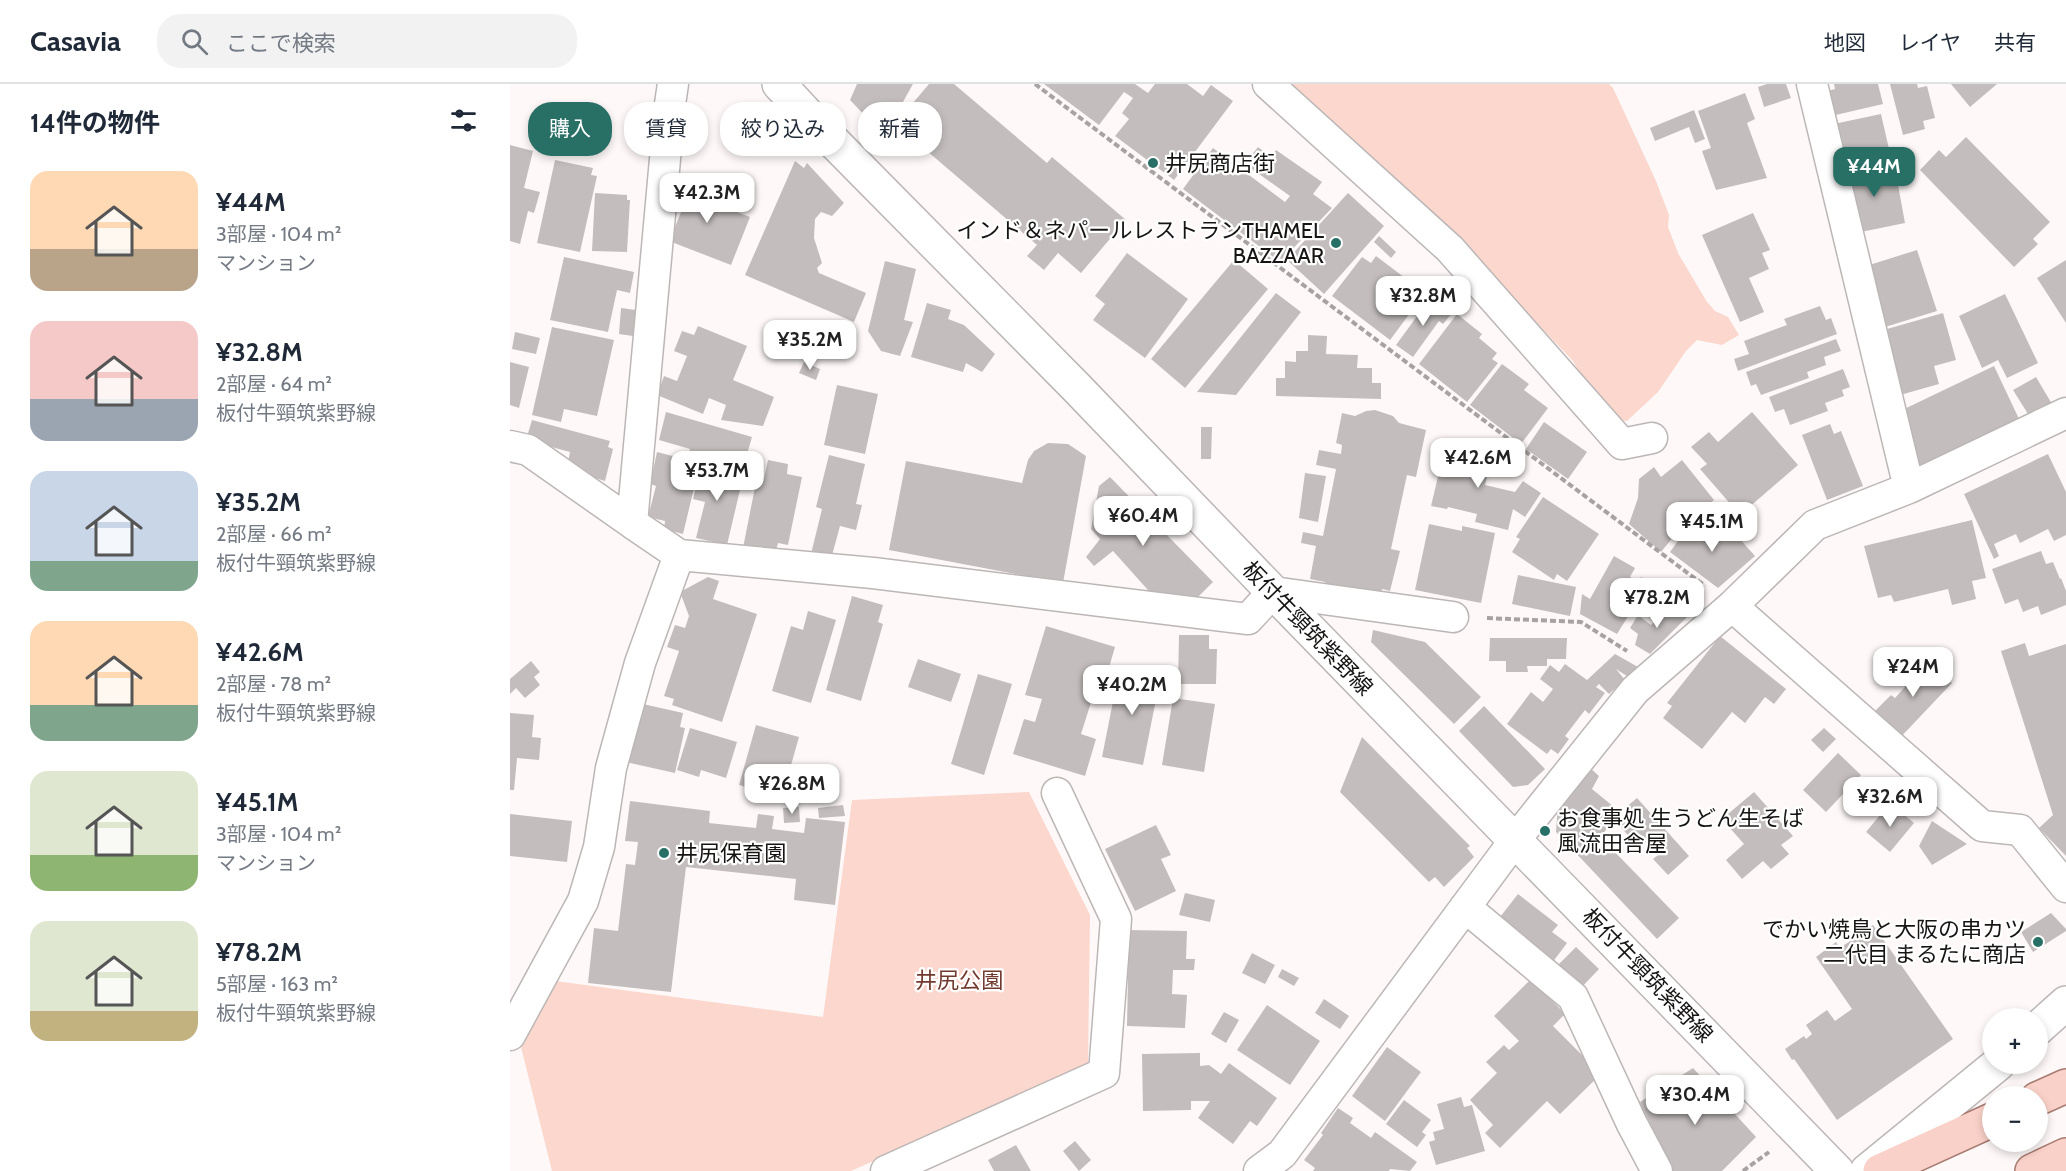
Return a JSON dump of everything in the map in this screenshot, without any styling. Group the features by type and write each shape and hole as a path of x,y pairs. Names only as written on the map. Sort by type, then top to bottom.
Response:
{"main road":[{"name":"板付牛頸筑紫野線","path":"779,84 1837,1171"},
{"path":"2048,1019 2066,1003"},
{"path":"1867,1171 1986,1074"},
{"path":"2048,1094 2066,1086"},
{"path":"1880,1171 1982,1125"},
{"path":"2032,1171 2066,1155"}],"street":[{"path":"632,523 673,84"},
{"path":"1268,84 1450,249 1622,444 1652,438"},
{"path":"1812,84 1909,488"},
{"path":"1258,1171 1282,1154 1515,840 1635,690 1732,606 1815,525 1909,488 2066,412"},
{"path":"510,446 528,450 679,555 873,573 1248,619 1273,592 1453,617"},
{"path":"510,1035 583,901 599,847 616,747 640,663 679,555"},
{"path":"1732,606 1982,826 2020,830 2066,887"},
{"path":"886,1171 1104,1073 1116,919 1057,794"},
{"path":"1465,907 1573,997 1632,1124 1657,1171"}],"path":[{"path":"1035,84 1732,606"},
{"path":"1453,617 1581,622 1658,670"},
{"path":"1743,1171 1769,1151 1779,1158"}],"green space":[{"path":"1293,84 1609,84 1613,88 1656,181 1669,215 1668,227 1678,253 1707,302 1715,311 1728,317 1739,335 1722,345 1697,340 1686,351 1658,392 1627,421 1609,418 1573,361 1529,315 1507,297 1376,167 1345,133 1307,111"},
{"name":"井尻公園","path":"1029,792 1090,915 1088,1066 851,1171 552,1171 518,1035 548,980 823,1017 852,800"}],"building":[{"path":"857,84 913,84 903,102 858,102 858,108 850,100"},
{"path":"929,84 954,84 1047,163 1052,157 1126,220 1081,273 1058,253 1044,270 1027,256 1037,245 933,156 942,156 942,102 914,102"},
{"path":"1044,84 1135,84 1148,93 1155,84 1187,84 1203,96 1211,85 1233,101 1174,180 1115,136 1129,119 1122,113 1133,98 1124,92 1099,125"},
{"path":"1767,84 1786,84 1791,98 1764,107 1758,87"},
{"path":"1834,84 1878,84 1883,104 1827,117 1820,93 1835,89"},
{"path":"1890,84 1917,84 1918,88 1927,86 1935,118 1923,121 1925,129 1903,135"},
{"path":"1951,84 1997,84 1970,107"},
{"path":"1745,93 1755,119 1747,123 1767,178 1716,190 1702,151 1711,148 1698,111"},
{"path":"1694,110 1705,139 1695,143 1689,127 1655,141 1650,128"},
{"path":"1881,114 1889,149 1836,160 1829,125"},
{"path":"1966,137 2050,222 2033,239 2038,244 2014,267 1920,170 1939,150 1946,157"},
{"path":"510,145 528,150 528,156 532,156 524,188 540,192 534,213 528,211 520,244 510,241"},
{"path":"1258,147 1271,157 1276,150 1322,182 1313,194 1332,208 1280,262 1183,189 1213,148 1285,202 1290,196 1245,164"},
{"path":"555,160 593,168 591,175 597,176 580,252 537,243"},
{"path":"795,161 804,168 807,163 844,203 832,216 821,212 815,219 814,238 822,263 817,268 819,273 866,293 854,322 745,275"},
{"path":"1894,163 1905,223 1856,233 1842,172"},
{"path":"679,181 716,196 713,203 750,217 731,265 669,241 682,210 669,205"},
{"path":"595,193 627,195 627,200 630,200 627,252 592,251"},
{"name":"インド＆ネパールレストランTHAMEL BAZZAAR","path":"1348,193 1384,226 1324,294 1287,260"},
{"path":"1753,213 1770,250 1762,253 1769,269 1749,278 1764,312 1740,322 1702,235"},
{"path":"1379,236 1396,252 1391,258 1374,242"},
{"path":"1917,250 1937,311 1885,327 1866,266"},
{"path":"1127,253 1188,299 1145,358 1093,320 1105,304 1095,296"},
{"path":"1376,256 1425,293 1390,340 1332,296 1362,257 1371,263"},
{"path":"564,257 634,272 630,293 617,290 608,332 550,320"},
{"path":"1234,260 1268,289 1185,388 1151,359"},
{"path":"2066,260 2066,323 2037,278"},
{"path":"885,261 916,269 904,320 913,322 900,356 881,351 868,331"},
{"path":"1276,293 1301,312 1236,395 1197,392"},
{"path":"2005,294 2038,363 2007,378 1998,360 1982,368 1959,316"},
{"path":"1431,297 1452,313 1443,324 1439,321 1413,357 1396,345"},
{"path":"927,303 951,310 948,319 964,325 995,354 982,372 966,363 963,372 911,357"},
{"path":"1820,306 1826,320 1831,318 1837,334 1738,371 1734,359 1749,354 1744,341 1787,325 1784,319"},
{"path":"621,308 636,310 633,336 619,334"},
{"path":"1943,313 1956,360 1934,366 1939,384 1893,397 1880,331"},
{"path":"1457,314 1482,334 1479,338 1497,353 1492,359 1498,363 1467,402 1419,364"},
{"path":"698,326 747,346 733,380 774,397 763,426 721,420 726,405 709,398 703,414 657,395 664,376 677,381 687,356 674,351 682,331 694,335"},
{"path":"552,327 614,340 597,416 564,409 561,422 532,415"},
{"path":"515,332 540,338 536,354 512,349"},
{"path":"1308,335 1327,336 1326,354 1358,355 1357,368 1372,368 1372,383 1381,383 1381,399 1276,396 1276,378 1285,378 1285,361 1296,362 1296,351 1308,351"},
{"path":"1836,339 1841,351 1824,357 1826,365 1807,372 1809,378 1761,395 1756,384 1751,386 1746,372"},
{"path":"510,362 529,367 519,408 510,405"},
{"path":"804,362 820,369 816,380 799,373"},
{"path":"1502,364 1529,384 1524,390 1548,408 1521,444 1470,405"},
{"path":"1994,366 2020,421 1917,468 1898,412"},
{"path":"1843,369 1850,387 1842,390 1844,396 1825,403 1828,411 1790,425 1784,409 1775,412 1769,397"},
{"path":"2036,377 2055,409 2033,422 2013,390"},
{"path":"837,385 878,394 865,454 824,445"},
{"path":"1375,410 1393,416 1399,423 1426,430 1416,477 1407,475 1391,549 1400,551 1390,591 1382,589 1380,597 1330,590 1325,582 1310,579 1316,546 1301,543 1303,532 1323,536 1336,469 1316,465 1319,450 1341,454 1342,445 1336,443 1342,413 1355,416"},
{"path":"666,412 752,437 742,471 688,455 690,449 659,440"},
{"path":"1752,412 1798,465 1740,515 1700,469 1707,464 1691,447 1709,432 1718,442"},
{"path":"532,420 610,441 608,447 613,449 605,481 585,475 586,471 573,468 574,463 568,462 570,452 526,440"},
{"path":"1544,422 1587,452 1568,479 1526,449"},
{"path":"1830,424 1834,434 1841,431 1863,486 1827,500 1802,435"},
{"path":"1201,427 1212,427 1211,459 1201,459"},
{"path":"1048,443 1068,444 1086,456 1063,583 889,550 906,461 1022,483 1028,460 1034,451"},
{"path":"1446,443 1493,454 1485,485 1515,492 1523,481 1541,493 1525,517 1513,509 1508,530 1475,522 1477,514 1448,507 1447,509 1431,506"},
{"path":"657,452 700,463 683,534 664,529 665,521 648,517 656,486 650,484"},
{"path":"2048,454 2066,492 2066,535 2054,541 2048,529 2020,543 2016,534 1994,544 1999,556 1994,559 1964,494"},
{"path":"829,455 865,464 856,504 862,505 856,530 840,526 831,559 811,554 822,509 816,507"},
{"path":"768,460 788,464 787,474 802,477 788,545 778,543 775,554 743,548 757,477 764,478"},
{"path":"1682,460 1714,500 1700,512 1696,508 1680,521 1683,525 1661,552 1629,524 1638,498 1639,479 1654,467 1661,477"},
{"path":"702,463 744,473 727,545 696,538 705,502 693,499"},
{"path":"1305,473 1326,476 1318,522 1299,518"},
{"path":"1110,477 1213,582 1194,601 1156,599 1113,551 1094,566 1086,557 1100,539 1091,529 1099,486"},
{"path":"1543,497 1599,534 1567,581 1557,574 1554,580 1512,552 1520,539 1516,537"},
{"path":"1693,520 1720,537 1730,528 1755,556 1718,588 1670,552"},
{"path":"1972,520 1986,578 1972,581 1976,599 1952,605 1948,589 1894,602 1891,595 1878,598 1864,546"},
{"path":"1429,524 1462,531 1462,526 1495,533 1481,603 1415,590"},
{"path":"2041,551 2046,564 2053,562 2061,578 2066,591 2066,605 2041,615 2038,606 2023,612 2018,599 2005,604 1992,569"},
{"path":"1614,556 1635,568 1630,577 1634,579 1631,590 1621,606 1632,610 1617,634 1580,614 1582,594 1590,599"},
{"path":"1518,575 1576,587 1570,616 1512,604"},
{"path":"708,577 719,581 713,599 757,614 722,722 672,705 674,699 664,696 679,651 667,647 675,625 685,628 689,616 680,592"},
{"path":"1641,577 1667,597 1650,618 1630,602 1639,591 1634,586"},
{"path":"852,596 883,605 878,622 883,624 861,701 826,690"},
{"path":"1673,603 1687,617 1650,654 1635,645 1638,634 1630,628 1638,615 1651,625"},
{"path":"808,611 836,620 811,703 772,691 791,626 803,630"},
{"path":"1046,626 1115,647 1101,695 1094,693 1081,734 1096,739 1085,776 1013,754 1024,719 1035,722 1042,699 1025,695"},
{"path":"1373,630 1425,642 1481,697 1454,724 1371,642"},
{"path":"1179,635 1209,635 1209,649 1217,649 1216,684 1178,684"},
{"path":"1720,636 1786,689 1774,704 1765,697 1745,723 1732,712 1702,749 1663,718 1672,706 1667,703"},
{"path":"1490,638 1567,638 1566,659 1547,659 1547,666 1527,666 1528,672 1506,672 1506,661 1489,661"},
{"path":"2025,643 2029,656 2066,644 2066,856 2039,828 2053,815 2001,651"},
{"path":"1932,652 1947,666 1941,673 1952,683 1896,742 1869,717 1891,695 1895,698 1905,687 1902,683"},
{"path":"1615,654 1638,667 1630,678 1616,669 1625,680 1609,694 1599,684 1596,687 1605,693 1589,714 1585,710 1565,736 1569,739 1558,754 1551,749 1547,754 1507,724 1531,692 1543,702 1553,689 1540,679 1550,665 1559,672 1565,664 1587,680"},
{"path":"918,659 961,674 951,702 908,687"},
{"path":"531,661 540,672 534,677 540,685 525,698 516,688 510,694 510,679"},
{"path":"1120,666 1161,674 1143,765 1102,757"},
{"path":"978,674 1012,684 984,775 951,764"},
{"path":"1173,698 1215,704 1204,772 1162,765"},
{"path":"634,702 683,713 680,727 685,728 675,773 621,761"},
{"path":"1484,706 1545,769 1528,785 1513,787 1459,731"},
{"path":"510,713 534,715 532,737 541,738 539,760 517,758 514,790 510,790"},
{"path":"756,725 799,737 782,797 739,785"},
{"path":"690,728 737,742 726,778 701,770 699,777 677,770"},
{"path":"1824,728 1836,739 1823,752 1811,740"},
{"path":"1362,737 1470,846 1467,848 1474,857 1444,887 1435,877 1429,882 1340,792"},
{"path":"1838,753 1861,775 1826,812 1803,790"},
{"path":"1588,766 1599,776 1592,789 1619,811 1594,847 1603,855 1611,848 1679,918 1657,939 1556,832 1558,804"},
{"path":"1754,792 1793,836 1781,845 1789,854 1771,869 1763,861 1742,879 1726,860 1744,844 1722,819"},
{"path":"1637,798 1689,856 1668,875 1653,859 1658,855 1646,842 1639,848 1619,825 1630,814 1625,808"},
{"path":"630,801 710,811 709,823 756,828 758,814 774,816 772,829 804,833 806,818 845,822 835,905 794,900 796,879 686,867 671,992 588,983 594,928 618,931 626,864 635,865 638,842 625,841"},
{"path":"1890,803 1914,823 1890,852 1866,832"},
{"path":"843,805 845,816 819,818 818,808"},
{"path":"799,807 800,822 784,823 783,808"},
{"path":"510,814 572,821 567,862 510,856"},
{"path":"1932,821 1967,844 1932,865 1919,846"},
{"path":"1156,825 1171,855 1161,859 1176,891 1135,911 1105,849"},
{"path":"1185,893 1215,900 1210,922 1179,915"},
{"path":"1518,894 1558,925 1552,932 1567,943 1552,963 1497,921"},
{"name":"でかい焼鳥と大阪の串カツ 二代目 まるたに商店","path":"2051,913 2066,931 2033,952 2021,932"},
{"path":"1873,925 1953,1039 1837,1120 1785,1049 1804,1036 1806,1039 1812,1034 1806,1025 1827,1010 1835,1021 1852,1009 1816,957 1836,942 1840,948"},
{"path":"1129,930 1187,931 1186,959 1195,959 1194,970 1173,970 1172,994 1187,995 1185,1028 1127,1026"},
{"path":"1576,947 1599,969 1580,989 1556,967"},
{"path":"1252,953 1275,965 1265,984 1242,973"},
{"path":"1282,969 1299,978 1294,986 1278,977"},
{"path":"1531,979 1565,1014 1553,1026 1601,1074 1560,1114 1547,1101 1500,1148 1485,1133 1493,1125 1470,1100 1497,1073 1486,1062 1504,1045 1509,1050 1519,1041 1494,1016"},
{"path":"1324,999 1349,1016 1340,1029 1315,1013"},
{"path":"1267,1005 1320,1041 1290,1085 1237,1050"},
{"path":"1224,1012 1239,1020 1226,1043 1211,1034"},
{"path":"1387,1047 1421,1072 1385,1121 1352,1096"},
{"path":"1200,1053 1200,1066 1209,1065 1221,1074 1229,1063 1277,1098 1257,1126 1250,1121 1233,1144 1198,1118 1210,1101 1191,1101 1191,1110 1143,1111 1142,1054"},
{"path":"1693,1068 1756,1137 1722,1171 1672,1171 1640,1102"},
{"path":"1461,1097 1464,1107 1472,1105 1485,1151 1436,1165 1429,1142 1435,1140 1433,1132 1444,1129 1437,1104"},
{"path":"1404,1100 1431,1120 1422,1132 1426,1135 1417,1147 1386,1124"},
{"path":"1338,1108 1353,1118 1350,1123 1371,1138 1375,1132 1417,1162 1410,1171 1390,1169 1389,1171 1313,1171 1315,1168 1304,1160 1323,1135 1321,1133"},
{"path":"1075,1141 1091,1160 1079,1171 1063,1151"},
{"path":"1016,1145 1031,1171 994,1171 988,1160"}],"place":[{"name":"井尻商店街","path":"1153,163"},
{"name":"インド＆ネパールレストランTHAMEL BAZZAAR","path":"1336,243"},
{"name":"お食事処 生うどん生そば 風流田舎屋","path":"1545,831"},
{"name":"井尻保育園","path":"664,853"},
{"name":"でかい焼鳥と大阪の串カツ 二代目 まるたに商店","path":"2038,942"}]}
